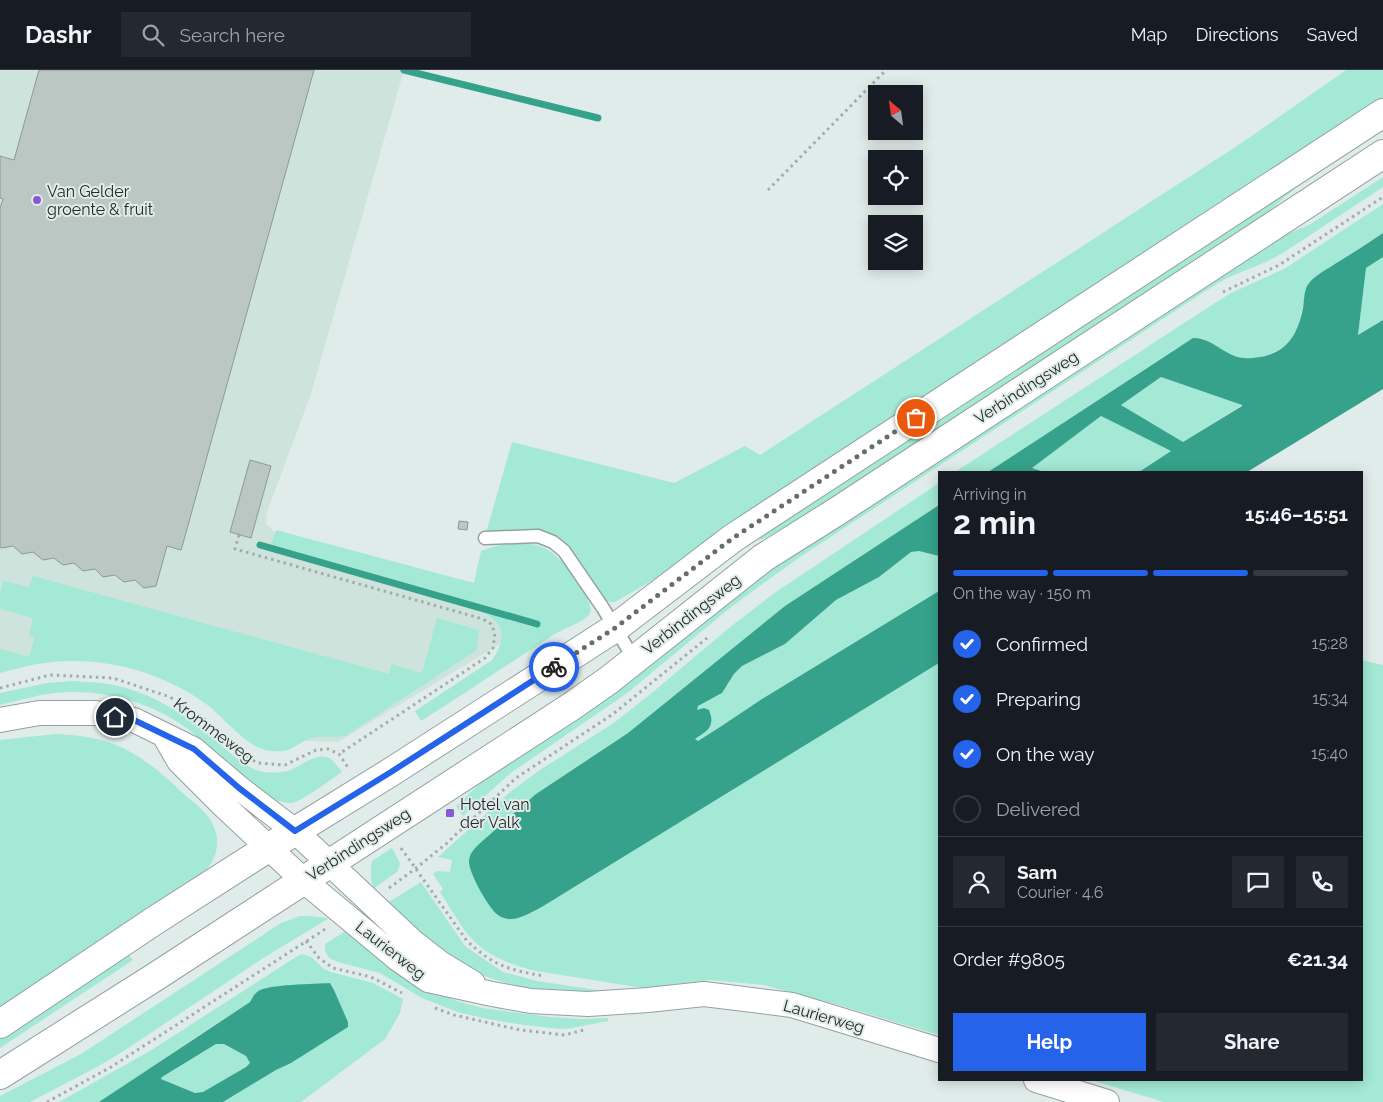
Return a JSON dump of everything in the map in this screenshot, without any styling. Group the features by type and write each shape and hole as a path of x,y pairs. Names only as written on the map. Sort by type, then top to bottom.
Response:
{"street":[{"path":"0,1024 154,921 615,628 733,538 1383,113"},
{"name":"Verbindingsweg","path":"0,1075 147,982 572,706 609,680 763,558 1383,154"},
{"name":"Krommeweg","path":"0,720 39,713 96,713 134,720 194,749 239,788 295,831 329,864"},
{"path":"164,735 179,761 268,848"},
{"name":"Laurierweg","path":"268,848 303,880 398,959 428,980 531,1001 588,1004 704,994 792,1005 938,1050"},
{"name":"Laurierweg","path":"329,864 412,942 440,963 492,994"},
{"path":"1039,1081 1107,1102"}],"lane":[{"path":"485,538 538,536 553,542 564,551 634,659"}],"path":[{"path":"768,190 886,70"},
{"path":"1222,292 1279,265 1383,197"},
{"path":"239,535 235,549 483,619 491,624 494,633 493,648 485,658 339,754 362,790"},
{"name":"Verbindingsweg","path":"415,869 516,778 613,714 713,633"},
{"name":"Krommeweg","path":"0,688 50,675 114,678 170,697 202,717 236,748 257,763 285,765 316,750 328,749 339,754"},
{"path":"387,826 415,869 467,941 494,962 516,971 545,976"},
{"path":"46,1102 111,1067 306,941"}],"shaded area":[{"path":"0,70 404,70 311,394 267,512 266,524 286,543 541,619 338,742 261,739 175,673 84,648 0,667"},
{"path":"1346,70 1383,70 1383,105 672,569 615,602 605,600 559,543 486,533 512,442 674,483 745,446 760,455 1243,142"},
{"path":"1383,177 1383,187 1283,253 1227,278 1207,290 800,557 731,607 626,694 512,772 463,816 456,806 490,774 741,585 1258,246 1309,225"},
{"path":"1295,179 1299,185 1255,226 797,522 761,540 755,531"},
{"path":"1383,204 1383,233 1318,275 1306,291 1298,328 1292,340 1283,348 1268,355 1255,358 1240,358 1229,354 1203,338 1180,346 990,471 957,471 1231,293 1284,269"},
{"path":"1383,233 1383,257 1366,268 1358,335 1383,320 1383,389 1249,471 1141,471 1171,451 1101,416 1032,468 1041,471 990,471 1193,338 1209,342 1228,353 1243,358 1264,356 1281,349 1288,343 1297,328 1307,286 1321,272","holes":["1161,377 1242,406 1183,442 1121,405"]},
{"path":"1383,257 1383,320 1358,335 1366,268"},
{"path":"1161,377 1242,405 1183,442 1121,405"},
{"path":"1101,416 1171,451 1141,471 1041,471 1031,468"},
{"path":"938,484 938,506 785,606 628,733 536,794 531,913 938,664 938,1035 764,985 710,980 643,988 520,967 489,953 476,943 461,925 440,892 443,889 433,874 437,871 450,872 452,860 438,857 509,793 537,772 615,722 773,594"},
{"path":"938,506 938,556 919,551 911,552 879,577 836,600 785,644 742,666 734,674 722,693 698,706 697,710 704,708 709,710 711,725 707,731 695,739 698,741 762,699 938,592 938,664 537,909 513,919 499,916 490,906 472,874 469,862 470,857 478,845 536,794 628,733 785,606"},
{"path":"276,530 474,583 481,551 500,545 520,543 539,546 556,556 572,574 588,600 590,613 584,619 555,634 421,721 415,711 492,660 496,654 501,641 501,635 497,623 486,614 489,610 270,548"},
{"path":"919,551 938,556 938,592 762,699 698,741 695,741 694,739 706,732 712,722 697,710 698,706 719,695 742,666 785,644 836,600 879,577 911,552"},
{"path":"33,576 389,674 392,664 422,673 437,618 479,630 477,650 345,736 319,736 305,740 288,750 268,751 249,742 209,706 190,693 149,674 105,663 83,661 60,661 32,665 0,673 0,649 29,657 35,637 29,636 33,618 0,609 0,593 3,581 29,587"},
{"path":"1363,660 1383,665 1383,1102 1164,1102 1094,1081 1363,1081"},
{"path":"72,681 114,685 137,691 159,701 199,726 239,760 256,770 284,772 314,758 324,757 331,759 342,772 302,799 291,803 282,802 258,791 203,741 185,727 152,708 116,697 78,692 41,695 0,705 0,693 47,683"},
{"path":"56,734 86,737 109,742 144,761 162,774 206,814 214,827 217,848 209,867 199,877 0,1007 0,740"},
{"path":"392,848 400,863 398,871 373,889 372,861"},
{"path":"421,882 465,946 503,972 537,981 610,992 566,994 523,988 468,971 384,905"},
{"path":"300,916 329,918 265,957 97,1067 30,1102 0,1102 0,1096 81,1054 281,923"},
{"path":"349,929 433,991 457,1001 482,1008 550,1017 608,1018 608,1021 562,1029 487,1019 458,1012 422,998 380,973 329,958 325,951 325,944"},
{"path":"128,954 133,960 0,1048 0,1038"},
{"path":"302,954 311,957 324,969 373,983 403,999 400,1013 385,1039 301,1102 223,1102 291,1063 348,1022 330,983 285,986 261,990 257,992 250,1002 99,1102 59,1102 150,1051"},
{"path":"330,983 348,1022 348,1027 291,1063 223,1102 99,1102 250,1002 254,995 262,989","holes":["216,1044 224,1044 246,1056 250,1063 203,1092 195,1093 161,1079"]},
{"path":"216,1044 224,1044 246,1056 251,1063 203,1092 195,1093 161,1079 162,1077"}],"building":[{"path":"39,70 314,70 182,547 181,550 167,546 156,586 144,588 135,580 124,582 115,575 103,577 95,569 83,571 74,563 63,565 54,558 43,560 33,552 22,554 13,546 0,547 0,208 3,199 0,198 0,156 14,160"},
{"path":"250,460 271,466 251,538 230,532"},
{"path":"459,521 468,522 467,530 458,529"}],"waterway":[{"path":"404,70 598,118"},
{"path":"260,545 537,624"}],"way so far":[{"path":"554,667 615,628 733,538 916,418"}],"place":[{"name":"Van Gelder groente & fruit","path":"37,200"},
{"name":"Hotel van der Valk","path":"450,813"}],"route":[{"path":"115,717 134,720 194,749 239,788 295,831 391,772 554,667"}]}
